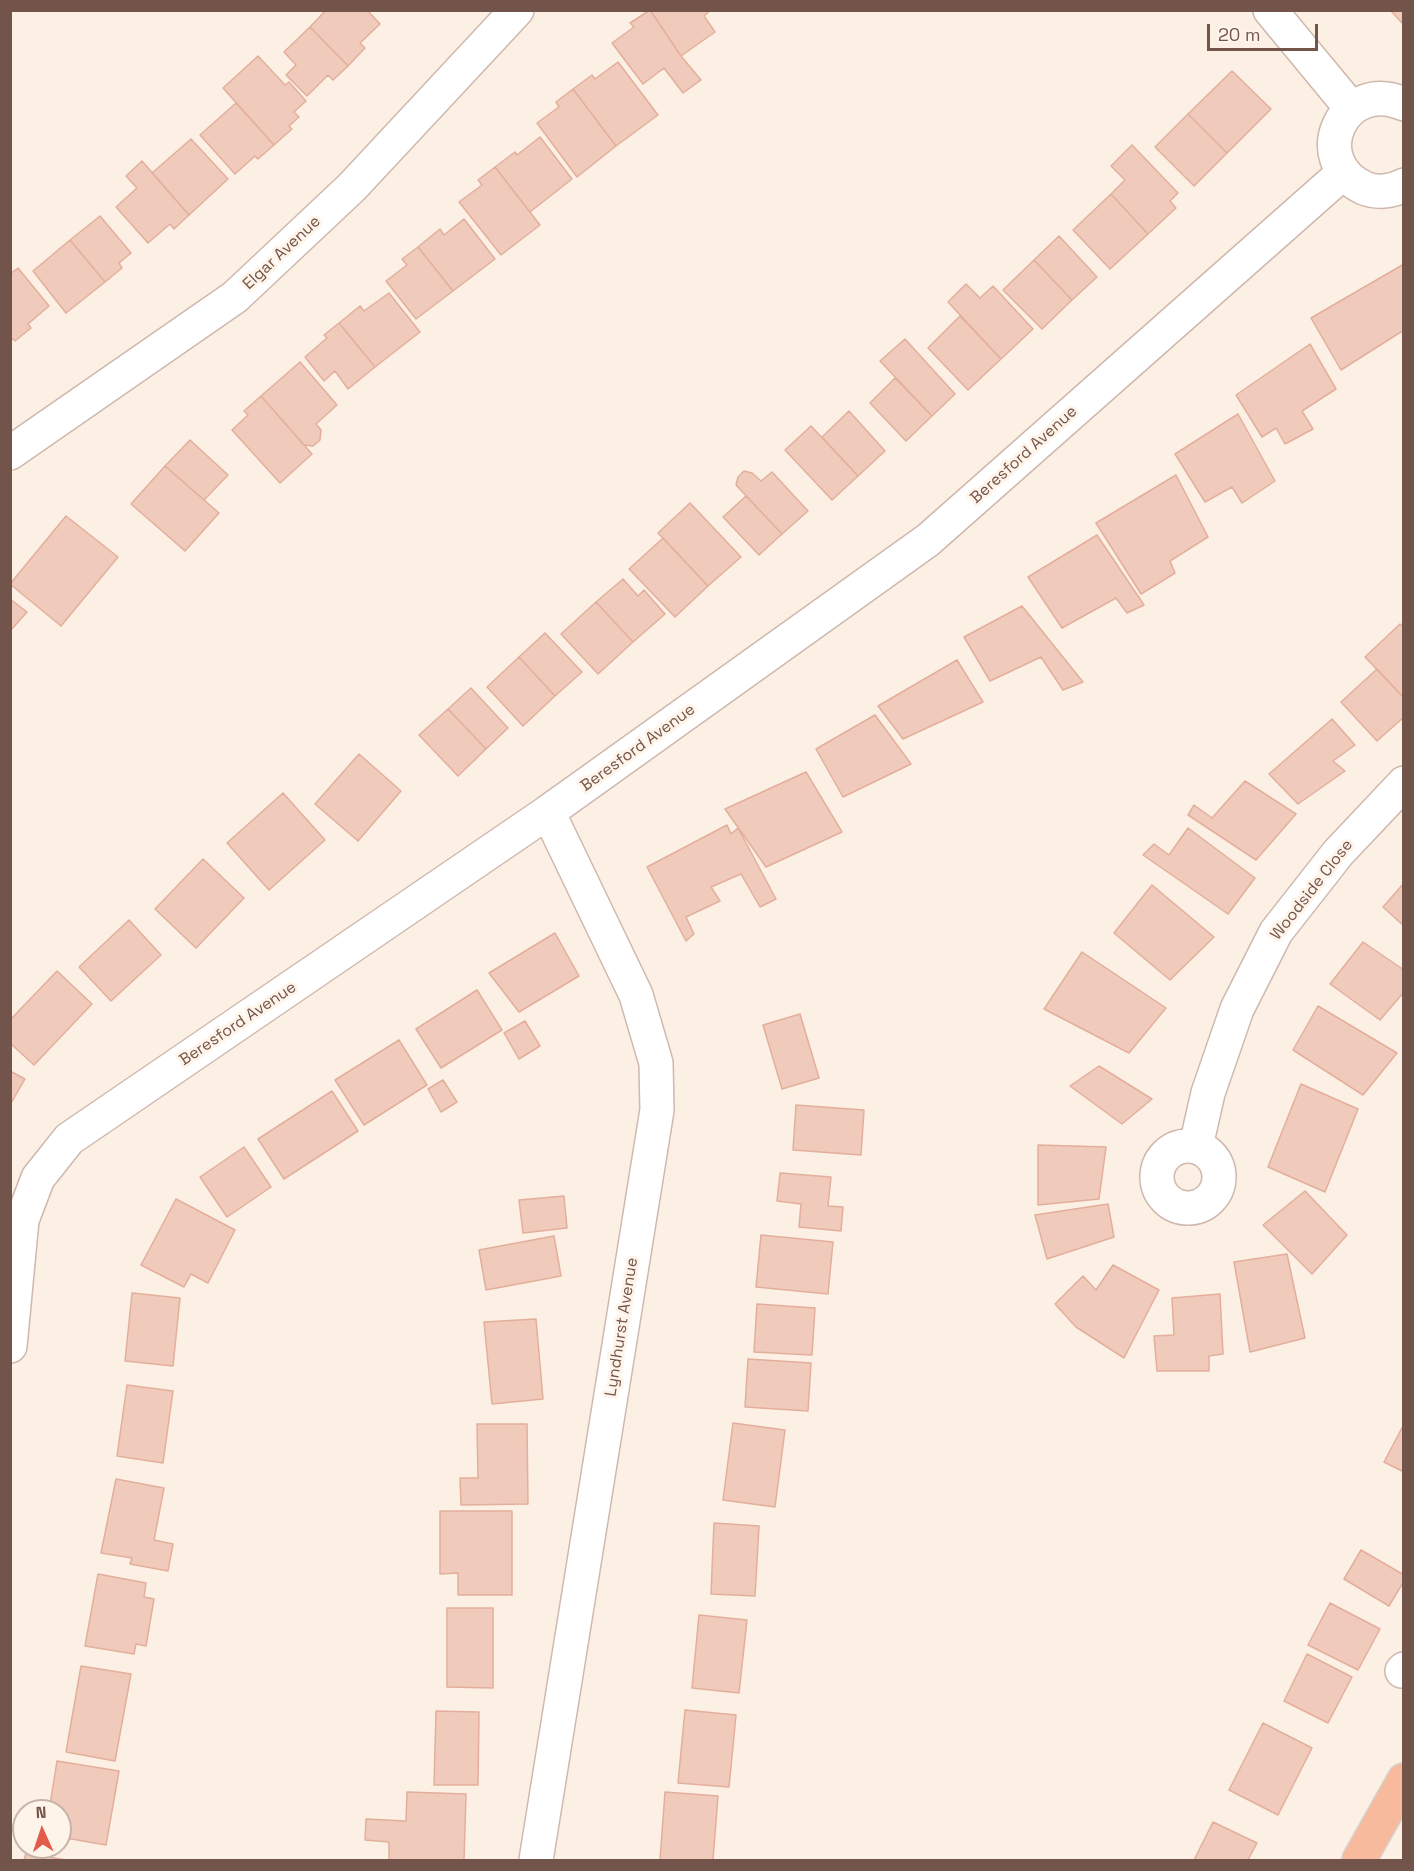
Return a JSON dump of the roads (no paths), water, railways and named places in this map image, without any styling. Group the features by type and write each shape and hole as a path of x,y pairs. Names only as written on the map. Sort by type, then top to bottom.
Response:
{"highway":[{"path":"1359,1860 1404,1780"}],"street":[{"name":"Elgar Avenue","path":"10,453 235,297 352,187 517,10"},
{"path":"1270,10 1352,108"},
{"path":"1404,104 1379,98 1364,100 1342,119 1336,132 1334,146 1336,160 1343,173 1354,183 1369,190 1384,192 1404,185"},
{"name":"Beresford Avenue","path":"10,1346 22,1220 38,1178 69,1139 548,812 928,540 1343,173"},
{"name":"Woodside Close","path":"1196,1146 1208,1093 1237,1009 1276,932 1338,853 1404,783"},
{"name":"Lyndhurst Avenue","path":"536,1860 657,1110 656,1063 636,995 548,812"}]}
